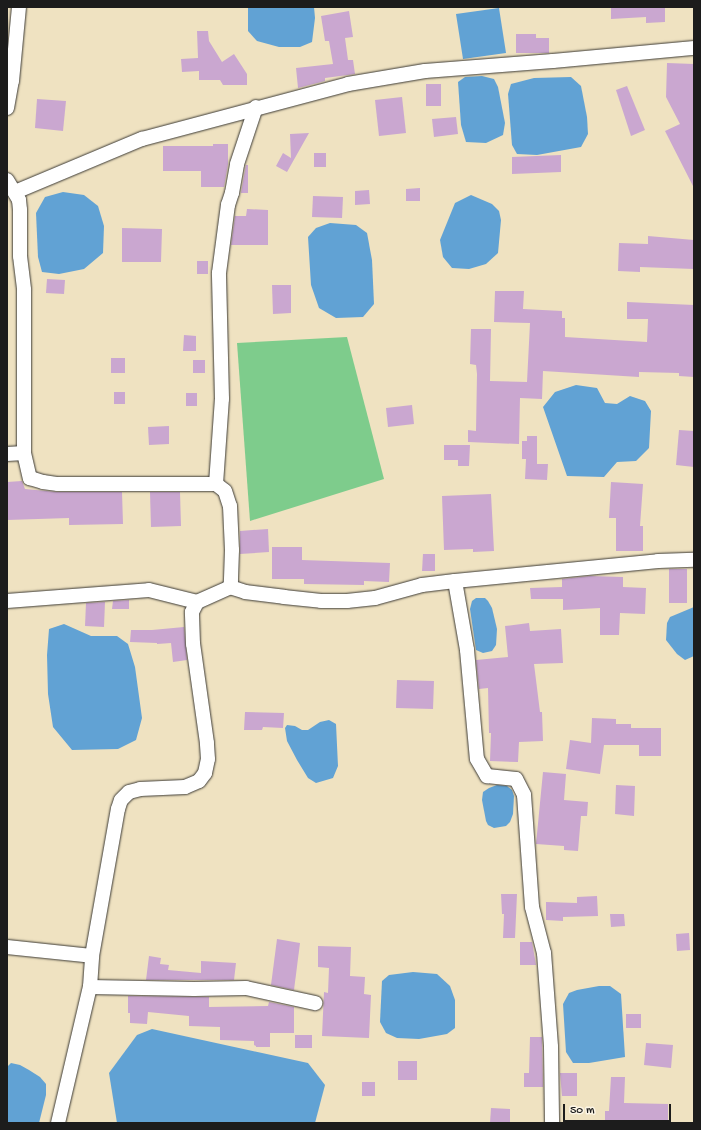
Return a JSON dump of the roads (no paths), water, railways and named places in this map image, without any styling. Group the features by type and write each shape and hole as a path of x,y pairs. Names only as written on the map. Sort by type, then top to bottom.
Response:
{"street":[{"path":"7,108 12,81 19,7"},
{"path":"15,192 142,139 256,107 348,84 425,71 694,48"},
{"path":"216,484 222,399 219,273 228,205 232,193 237,164 256,107"},
{"path":"7,180 15,192 20,210 20,256 24,290 24,453 30,478 58,484 216,484 225,491 230,506 232,550 230,587"},
{"path":"7,454 24,453"},
{"path":"7,601 149,590 197,602 230,587 245,592 284,597 321,601 347,601 374,598 422,585 455,581 658,561 694,560"},
{"path":"455,581 467,650 477,759 487,776 516,779 524,795 532,907 544,953 551,1047 552,1123"},
{"path":"58,1123 90,987 92,956 118,809 121,800 129,792 140,789 185,787 199,782 206,773 208,759 207,743 193,644 192,612 197,602"},
{"path":"7,947 92,956"},
{"path":"90,987 194,989 246,988 315,1003"}],"water":[{"path":"248,7 314,7 315,18 312,42 300,47 279,47 257,41 248,31"},
{"path":"499,8 506,53 463,59 456,14"},
{"path":"482,76 494,79 498,87 505,123 503,135 486,143 466,142 461,125 458,82 465,77"},
{"path":"571,77 581,86 587,117 588,134 581,147 537,155 517,154 512,145 508,94 511,84 534,78"},
{"path":"63,192 84,195 98,206 104,226 103,253 84,269 59,274 42,272 38,257 36,213 45,197"},
{"path":"471,195 492,204 499,211 501,220 498,253 486,264 469,269 452,268 443,257 440,240 455,203"},
{"path":"330,223 356,225 367,233 372,260 374,304 363,317 336,318 319,308 311,285 308,237 316,228"},
{"path":"576,385 597,388 605,403 617,404 630,396 645,401 651,411 649,448 636,461 617,462 604,477 567,476 543,407 555,392"},
{"path":"476,598 485,598 488,601 492,608 497,629 496,645 492,651 483,653 476,650 470,609 472,601"},
{"path":"694,607 694,656 685,660 677,654 666,640 667,623 670,617"},
{"path":"64,624 91,636 117,636 128,644 135,667 142,718 136,740 118,749 72,750 53,727 48,694 47,655 49,629"},
{"path":"329,720 336,724 338,766 333,778 316,783 308,778 297,760 287,741 285,728 287,725 295,726 302,730 308,730 320,722"},
{"path":"497,785 507,786 512,790 514,796 513,814 510,822 506,826 494,828 488,825 486,821 482,800 483,792"},
{"path":"413,972 437,974 450,986 455,1000 455,1028 447,1034 419,1039 397,1038 386,1033 380,1022 382,981 389,975"},
{"path":"599,986 610,986 621,994 625,1057 589,1063 573,1063 566,1052 563,1004 569,993"},
{"path":"152,1029 308,1063 325,1085 315,1123 117,1123 109,1073 137,1035"},
{"path":"11,1063 20,1065 29,1070 40,1077 46,1084 46,1095 39,1123 7,1123 7,1067"}]}
